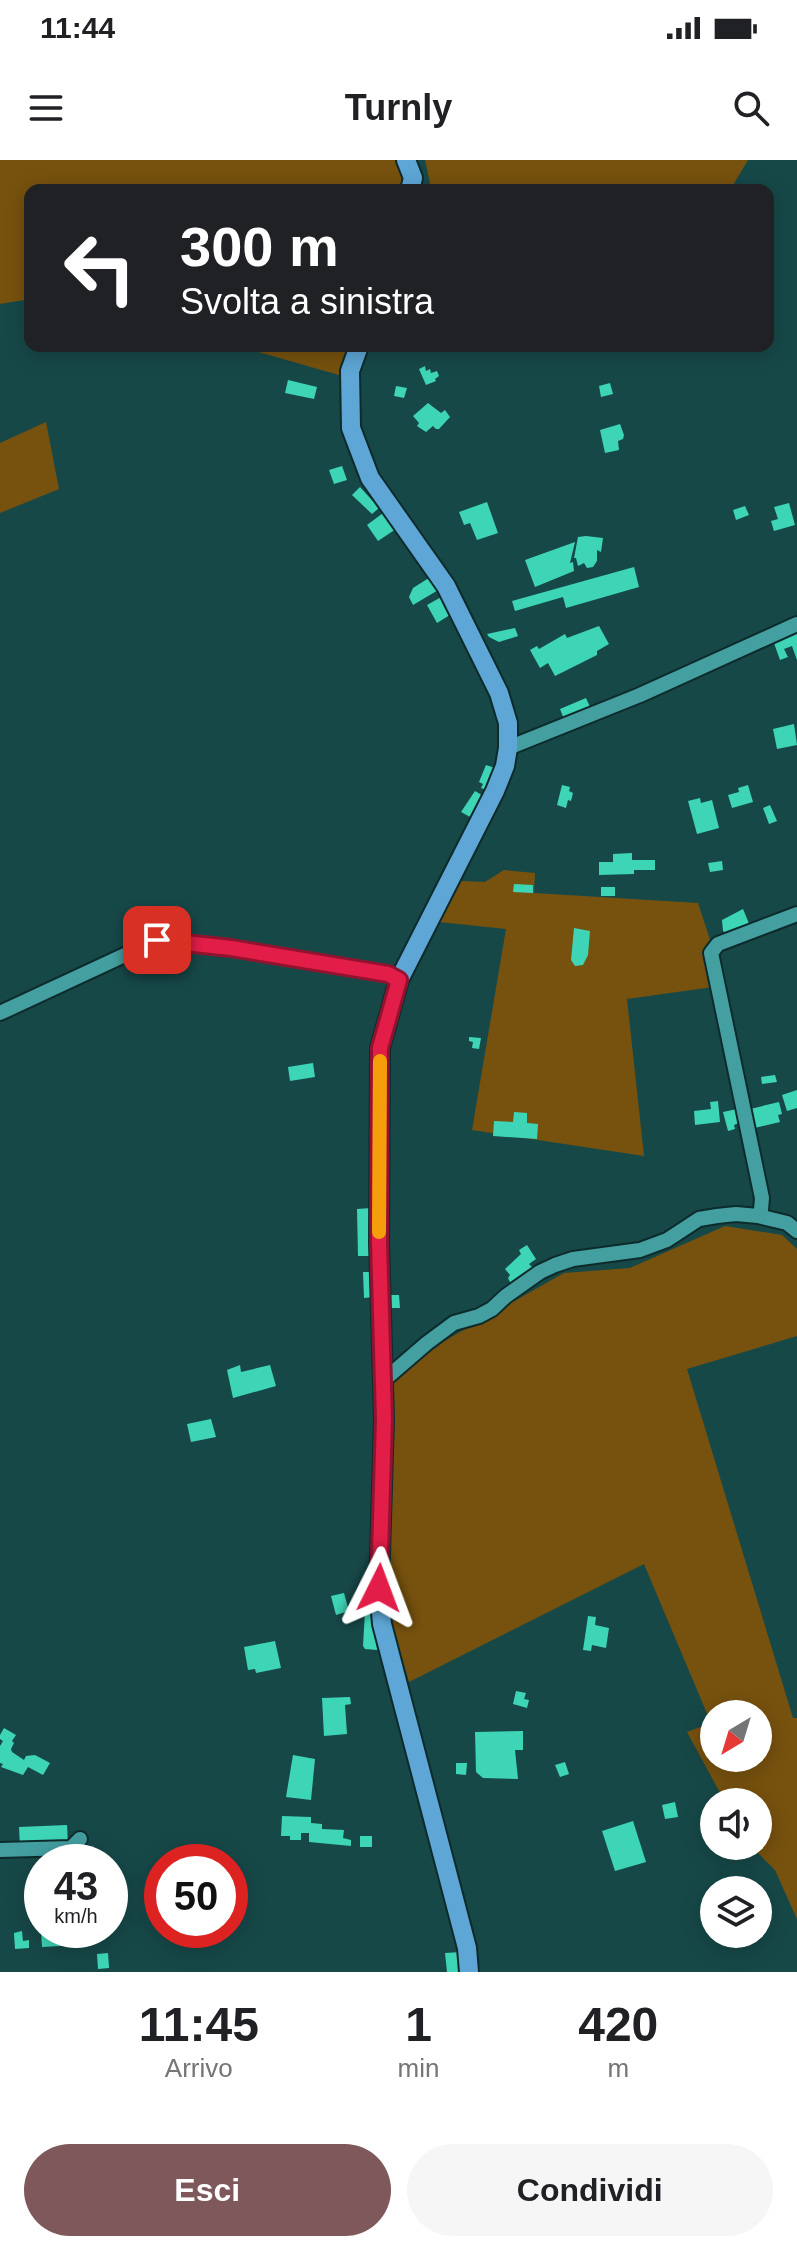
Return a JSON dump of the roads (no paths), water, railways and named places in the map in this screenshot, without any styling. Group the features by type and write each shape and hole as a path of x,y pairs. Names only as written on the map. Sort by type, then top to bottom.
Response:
{"main road":[{"path":"406,160 413,178 412,184"},
{"path":"357,352 350,371 351,428 370,478 446,586 499,693 508,723 505,766 399,980 380,1048 379,1242 384,1491 379,1588 382,1624 467,1948 469,1972"}],"street":[{"path":"508,748 640,695 797,624"},
{"path":"758,1216 762,1198 711,953 718,944 797,914"},
{"path":"0,1013 157,940 231,948 388,974 399,980"},
{"path":"383,1381 454,1323 479,1316 547,1269 573,1259 640,1250 667,1240 699,1219 736,1214 787,1223 797,1231"},
{"path":"0,1850 71,1848 80,1839"}]}
